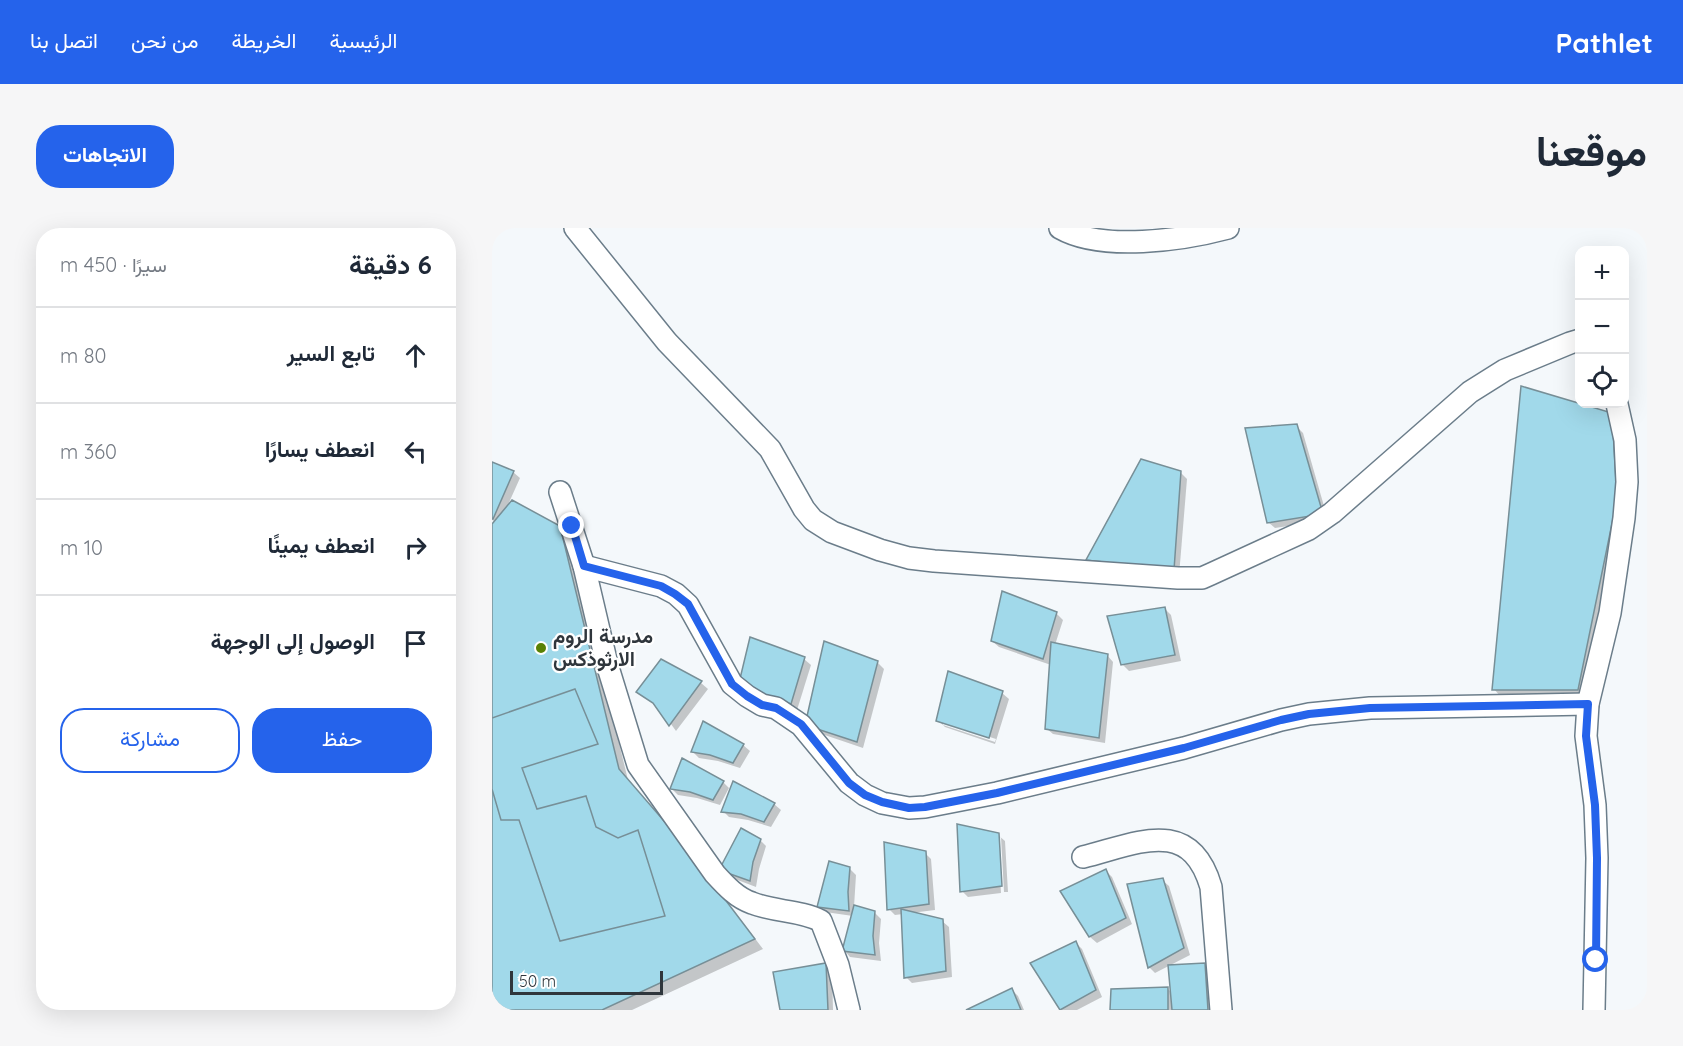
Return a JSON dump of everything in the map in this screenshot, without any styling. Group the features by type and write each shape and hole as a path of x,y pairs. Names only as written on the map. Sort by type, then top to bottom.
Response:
{"street":[{"path":"575,228 667,342 770,449 804,509 813,520 822,527 880,550 909,558 934,561 1202,578 1309,529 1332,513 1470,392 1505,370 1575,342"},
{"path":"1060,228 1099,240 1131,241 1208,234 1228,228"},
{"path":"1594,1010 1597,858 1595,805 1586,736 1588,704 1610,613 1628,482 1625,440 1618,408"},
{"path":"560,492 584,566 607,664 638,765 715,874 730,889 753,904 793,912 821,921 838,964 849,1010"},
{"path":"584,566 661,586 675,594 688,604 732,684 762,705 776,708 801,724 849,783 865,795 882,802 909,808 997,793 1184,748 1309,714 1370,708 1588,704"},
{"path":"1083,857 1158,838 1176,842 1197,857 1207,872 1211,887 1221,1010"}],"building":[{"path":"1521,386 1575,402 1575,408 1595,408 1612,413 1617,499 1578,690 1492,690"},
{"path":"1297,424 1323,514 1267,523 1245,428"},
{"path":"1141,459 1181,471 1174,570 1086,560"},
{"path":"492,462 514,471 493,519 492,519"},
{"name":"مدرسة الروم الارثوذكس","path":"512,500 560,526 619,769 677,836 755,939 602,1010 492,1010 492,524"},
{"path":"1002,591 1057,612 1043,659 991,641"},
{"path":"1165,607 1175,655 1121,665 1107,616"},
{"path":"750,637 805,657 791,704 738,687"},
{"path":"824,641 878,661 857,742 805,725"},
{"path":"1051,642 1108,654 1099,738 1045,729"},
{"path":"661,659 702,681 669,726 653,703 636,692"},
{"path":"948,671 1003,691 989,738 936,721"},
{"path":"575,689 598,744 522,768 537,809 586,796 596,827 618,838 638,830 665,916 560,941 519,820 501,820 492,789 492,718"},
{"path":"703,721 744,744 733,763 710,755 691,752"},
{"path":"682,758 724,781 713,800 690,792 670,789"},
{"path":"733,781 775,803 764,822 741,814 721,812"},
{"path":"957,824 999,833 1002,886 960,892"},
{"path":"741,828 761,839 753,862 750,881 719,870"},
{"path":"884,842 926,851 929,904 887,910"},
{"path":"829,861 850,867 849,911 817,907"},
{"path":"1106,869 1126,918 1089,937 1060,891"},
{"path":"1163,878 1184,948 1148,968 1127,884"},
{"path":"854,905 875,911 873,936 875,955 842,951"},
{"path":"901,909 943,919 946,971 904,978"},
{"path":"1076,941 1096,990 1060,1010 1030,963"},
{"path":"826,963 828,1010 780,1010 773,972"},
{"path":"1205,963 1208,1010 1172,1010 1168,965"},
{"path":"1168,987 1168,1010 1110,1010 1111,989"},
{"path":"1012,988 1021,1010 966,1010"}],"place":[{"name":"مدرسة الروم الارثوذكس","path":"541,648"}],"route":[{"path":"572,526 584,566 661,586 675,594 688,604 724,674 732,684 762,705 776,708 801,724 849,783 865,795 882,802 909,808 997,793 1184,748 1309,714 1370,708 1588,704 1586,736 1595,805 1597,858 1596,960"}]}
